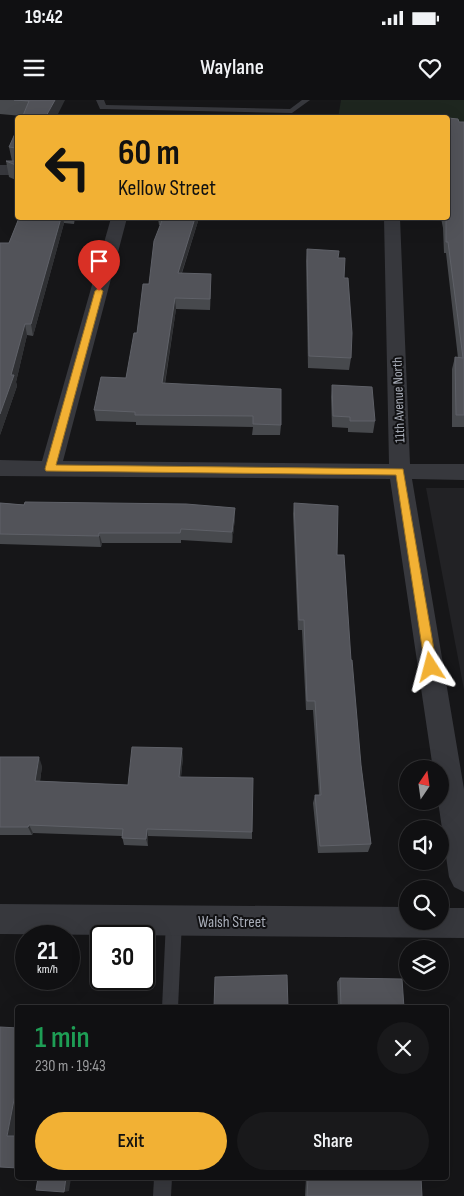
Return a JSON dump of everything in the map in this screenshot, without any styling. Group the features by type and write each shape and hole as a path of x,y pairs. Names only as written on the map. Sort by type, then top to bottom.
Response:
{"street":[{"path":"0,170 15,170"},
{"path":"50,469 118,220"},
{"name":"11th Avenue North","path":"392,220 400,471 464,877"},
{"path":"0,468 464,472"},
{"name":"Walsh Street","path":"0,919 464,923"}],"lane":[{"path":"100,100 103,107 292,111 306,100"},
{"path":"170,1005 174,921"},
{"path":"162,1196 163,1180"}],"shaded area":[{"path":"341,100 464,100 464,130 450,130 450,115 338,115"},
{"path":"426,488 464,488 464,690"}],"building":[{"path":"14,100 55,100 47,115 23,115 29,101"},
{"path":"450,118 464,122 464,415 456,415 455,357 463,358 448,242 446,242 446,220 450,220"},
{"path":"15,134 15,148 9,147"},
{"path":"6,161 15,161 15,165"},
{"path":"18,220 60,220 31,324 25,324 11,375 14,375 0,414 0,243 9,243"},
{"path":"162,220 194,220 178,273 211,274 210,299 175,298 162,383 281,389 281,425 253,424 253,416 135,415 135,412 94,410 101,377 126,378 134,333 137,333 143,284 149,284 154,241"},
{"path":"307,249 339,251 338,258 345,258 344,278 348,278 352,333 351,358 309,356"},
{"path":"332,385 372,387 375,421 350,421 350,417 333,416"},
{"path":"25,502 186,504 235,508 232,532 181,529 180,533 99,533 99,536 0,534 0,503 24,505"},
{"path":"294,503 338,506 337,555 344,555 351,660 371,844 320,846 315,795 321,795 315,701 307,701 304,620 299,620"},
{"path":"132,747 182,748 179,777 253,778 252,832 147,829 146,839 122,838 123,829 29,825 28,827 0,827 0,757 39,757 35,781 128,785"},
{"path":"287,975 288,1005 214,1005 215,977"},
{"path":"340,978 399,979 399,990 403,990 404,1005 341,1005"},
{"path":"0,1027 15,1028 15,1095 7,1136 15,1136 15,1168 0,1167"},
{"path":"38,1180 66,1180 64,1192 36,1190"},
{"path":"308,1180 421,1180 422,1196 307,1196"}],"route":[{"path":"99,291 50,469 400,471 431,667"}]}
